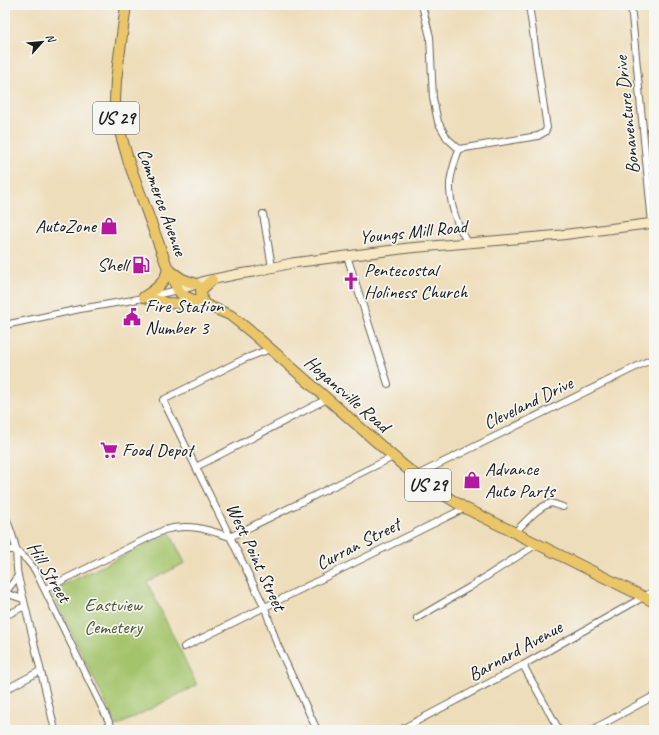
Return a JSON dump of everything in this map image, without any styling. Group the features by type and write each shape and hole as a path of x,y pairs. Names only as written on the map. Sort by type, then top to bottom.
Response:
{"main road":[{"name":"Commerce Avenue","path":"126,5 116,80 116,118 127,158 168,268 178,290"},
{"path":"144,297 158,288 166,276 168,268 182,279 196,284"},
{"path":"205,305 202,300 201,290 212,280"},
{"name":"Hogansville Road","path":"178,290 182,295 230,315 415,476 465,508 654,602"},
{"path":"144,297 167,302 205,305"}],"street":[{"path":"422,5 430,37 433,98 438,122 447,138 458,148"},
{"path":"458,148 538,136 545,132 547,128 529,5"},
{"name":"Bonaventure Drive","path":"631,5 653,223"},
{"path":"458,148 450,183 453,210 463,235 468,242"},
{"path":"263,214 272,268"},
{"name":"Youngs Mill Road","path":"178,290 212,280 272,268 292,262 468,242 561,235 653,223"},
{"path":"348,256 388,384"},
{"path":"5,325 178,290"},
{"name":"West Point Street","path":"270,349 244,359 163,400 265,608 282,655 317,730"},
{"name":"Cleveland Drive","path":"415,476 654,358"},
{"path":"196,467 327,399"},
{"path":"45,589 164,530 188,526 201,528 230,537 393,457"},
{"path":"514,533 537,510 546,505 552,503 563,507"},
{"name":"Curran Street","path":"184,647 465,508"},
{"name":"Hill Street","path":"5,515 12,532 16,550 27,560 45,589 113,730"},
{"path":"417,618 470,587 537,544"},
{"path":"5,550 16,550 18,576 55,730"},
{"path":"18,576 5,593 23,599"},
{"name":"Barnard Avenue","path":"400,730 523,665 654,591"},
{"path":"5,616 25,606"},
{"path":"523,665 559,730"},
{"path":"5,690 40,671"},
{"path":"592,730 654,696"}],"green space":[{"name":"Eastview Cemetery","path":"170,533 185,563 147,582 197,685 117,726 51,591"}],"place":[{"name":"AutoZone","path":"109,226"},
{"name":"Shell","path":"141,265"},
{"name":"Pentecostal Holiness Church","path":"351,281"},
{"name":"Fire Station Number 3","path":"132,317"},
{"name":"Food Depot","path":"109,450"},
{"name":"Advance Auto Parts","path":"472,480"}]}
